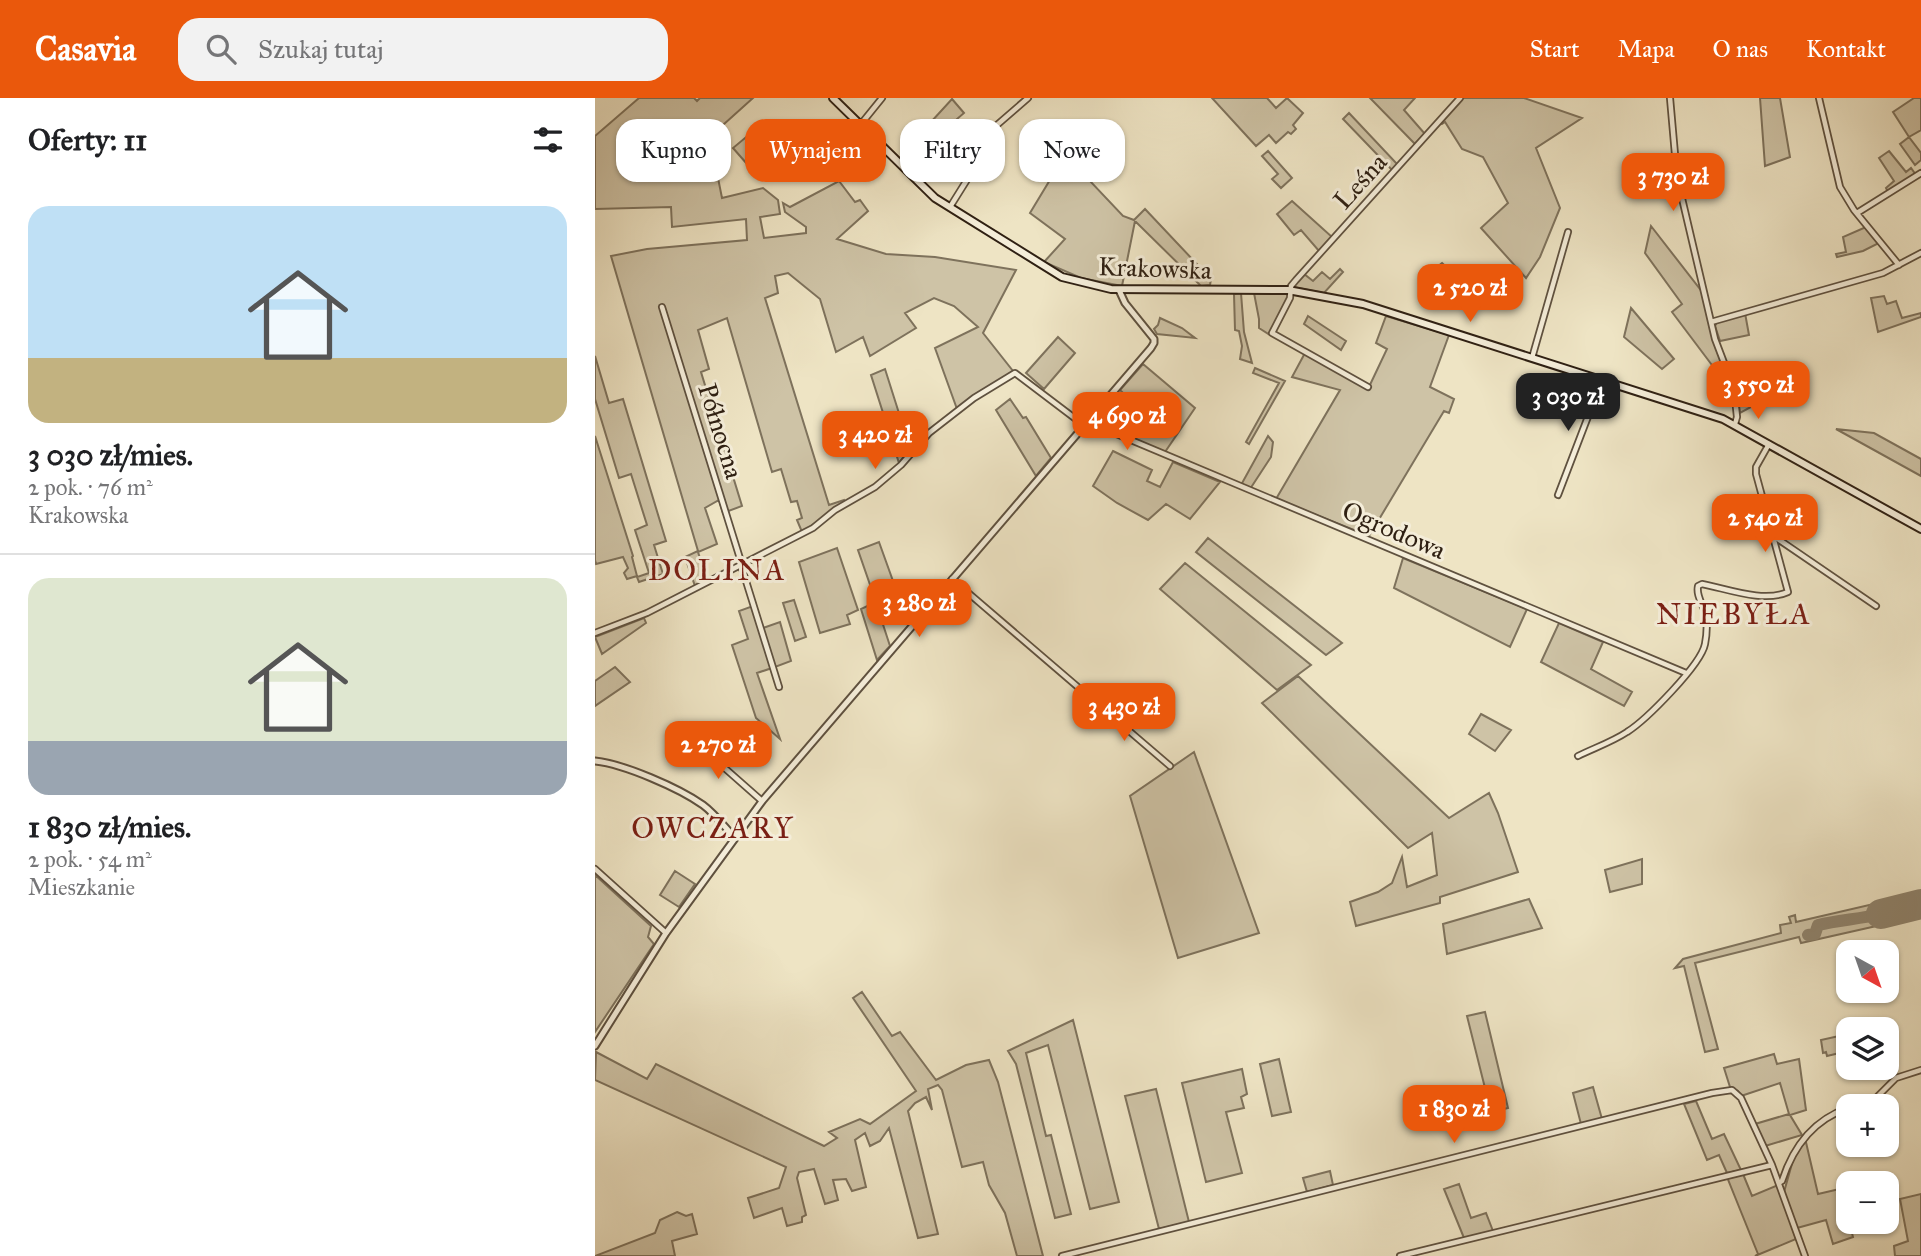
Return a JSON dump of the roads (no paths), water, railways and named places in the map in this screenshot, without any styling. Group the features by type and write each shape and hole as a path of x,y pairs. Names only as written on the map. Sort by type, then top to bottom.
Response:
{"main road":[{"name":"Krakowska","path":"833,98 856,119"},
{"name":"Krakowska","path":"886,150 916,181 949,208 1058,275 1085,285 1119,290 1291,291 1363,304 1735,424 1921,529"}],"street":[{"path":"865,119 883,98"},
{"path":"949,208 980,159 990,131 1028,98"},
{"name":"Leśna","path":"1368,387 1272,333 1291,286 1460,98"},
{"path":"1670,98 1677,177 1711,322 1734,389 1737,414 1735,424"},
{"path":"1818,98 1840,187 1857,213 1899,265"},
{"path":"1857,213 1921,173"},
{"path":"1532,358 1568,232"},
{"path":"1711,322 1883,273 1921,253"},
{"path":"595,1046 666,933 762,801 1154,343 1151,335 1125,303 1119,290"},
{"name":"Północna","path":"663,307 779,687"},
{"path":"595,633 647,613 813,528 835,510 874,487 901,465 929,433 974,398 1014,373 1086,424"},
{"path":"1558,495 1602,380"},
{"name":"Ogrodowa","path":"1086,424 1686,673"},
{"path":"1578,756 1628,732 1653,710 1703,651 1706,642 1705,614 1697,588 1702,584 1757,595 1775,596 1788,592 1756,471 1769,443"},
{"path":"1774,535 1876,606"},
{"path":"952,579 1170,766"},
{"path":"694,741 762,801"},
{"path":"595,761 626,769 686,794 705,806 734,837"},
{"path":"595,869 666,933"},
{"path":"1880,1094 1896,1079 1921,1070"},
{"path":"1062,1256 1718,1091 1732,1090 1741,1098 1772,1165 1805,1256"},
{"path":"1779,1183 1800,1142 1836,1114"},
{"path":"1400,1256 1772,1165"}],"district":[{"name":"DOLINA","path":"717,570"},
{"name":"NIEBYŁA","path":"1734,614"},
{"name":"OWCZARY","path":"713,828"}]}
